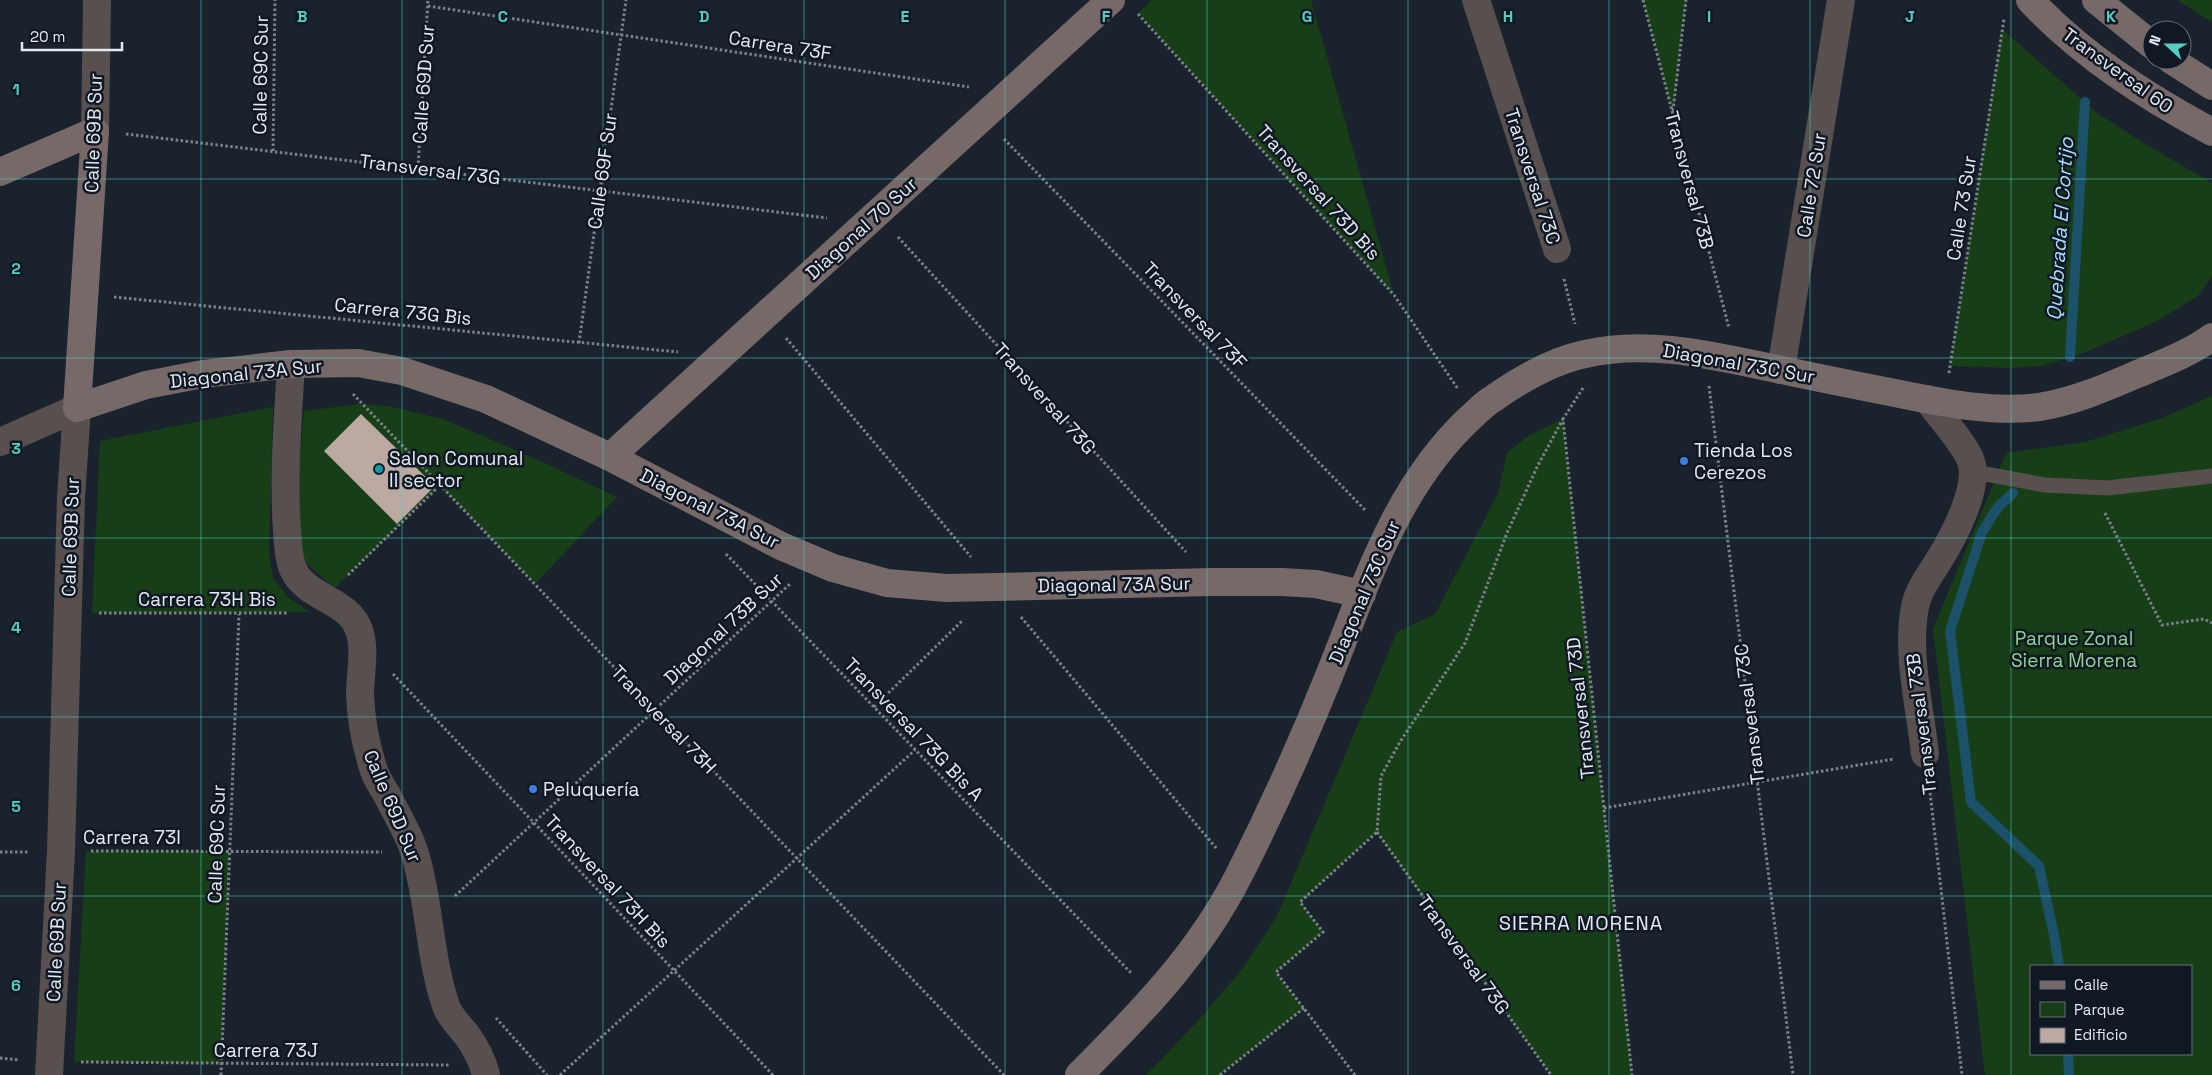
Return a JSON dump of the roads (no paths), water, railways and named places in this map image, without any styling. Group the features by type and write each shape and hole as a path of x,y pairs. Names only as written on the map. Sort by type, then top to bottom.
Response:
{"street":[{"name":"Calle 69B Sur","path":"49,1068 61,851 71,497 95,131 97,0"},
{"name":"Transversal 73C","path":"1476,0 1557,249"},
{"name":"Calle 72 Sur","path":"1780,370 1841,0"},
{"name":"Transversal 60","path":"2030,0 2081,46 2118,75 2167,108 2212,132"},
{"path":"2096,0 2142,37"},
{"name":"Diagonal 70 Sur","path":"610,457 1009,93 1122,3"},
{"name":"Transversal 60","path":"2187,70 2212,86"},
{"path":"0,172 95,131"},
{"name":"Diagonal 73C Sur","path":"1079,1075 1155,998 1190,956 1218,914 1274,803 1400,508 1426,467 1453,434 1489,401 1534,373 1595,352 1616,349 1664,348 1738,360 1936,401 1973,406 2040,407 2113,384 2167,362 2210,339"},
{"name":"Diagonal 73A Sur","path":"77,408 146,385 175,379 291,364 372,365 431,380 486,399 610,457 815,561 863,577 887,582 947,588 1214,582 1316,584 1362,594"},
{"name":"Calle 69D Sur","path":"291,364 286,461 286,515 288,546 294,571 304,584 354,618 362,640 360,696 364,736 375,773 409,836 429,920 439,980 446,1008 476,1048 484,1070"},
{"path":"1936,401 1965,450 1974,472"},
{"path":"0,442 77,408"},
{"name":"Transversal 73B","path":"1926,754 1911,636 1915,604 1925,581 1948,545 1971,489 1974,472"}],"lane":[{"path":"1974,472 2045,485 2108,488 2212,476"}],"waterway":[{"name":"Quebrada El Cortijo","path":"2070,357 2085,102"},
{"name":"Quebrada El Cortijo","path":"2013,493 1998,507 1982,532 1950,631 1971,802 2039,866 2059,965"},
{"name":"Quebrada El Cortijo","path":"2068,1055 2069,1075"}],"place":[{"name":"Tienda Los Cerezos","path":"1684,461"},
{"name":"Salon Comunal II sector","path":"379,469"},
{"name":"Peluquería","path":"533,789"}],"district":[{"name":"SIERRA MORENA","path":"1581,923"}],"park label":[{"name":"Parque Zonal Sierra Morena","path":"2074,649"}]}
